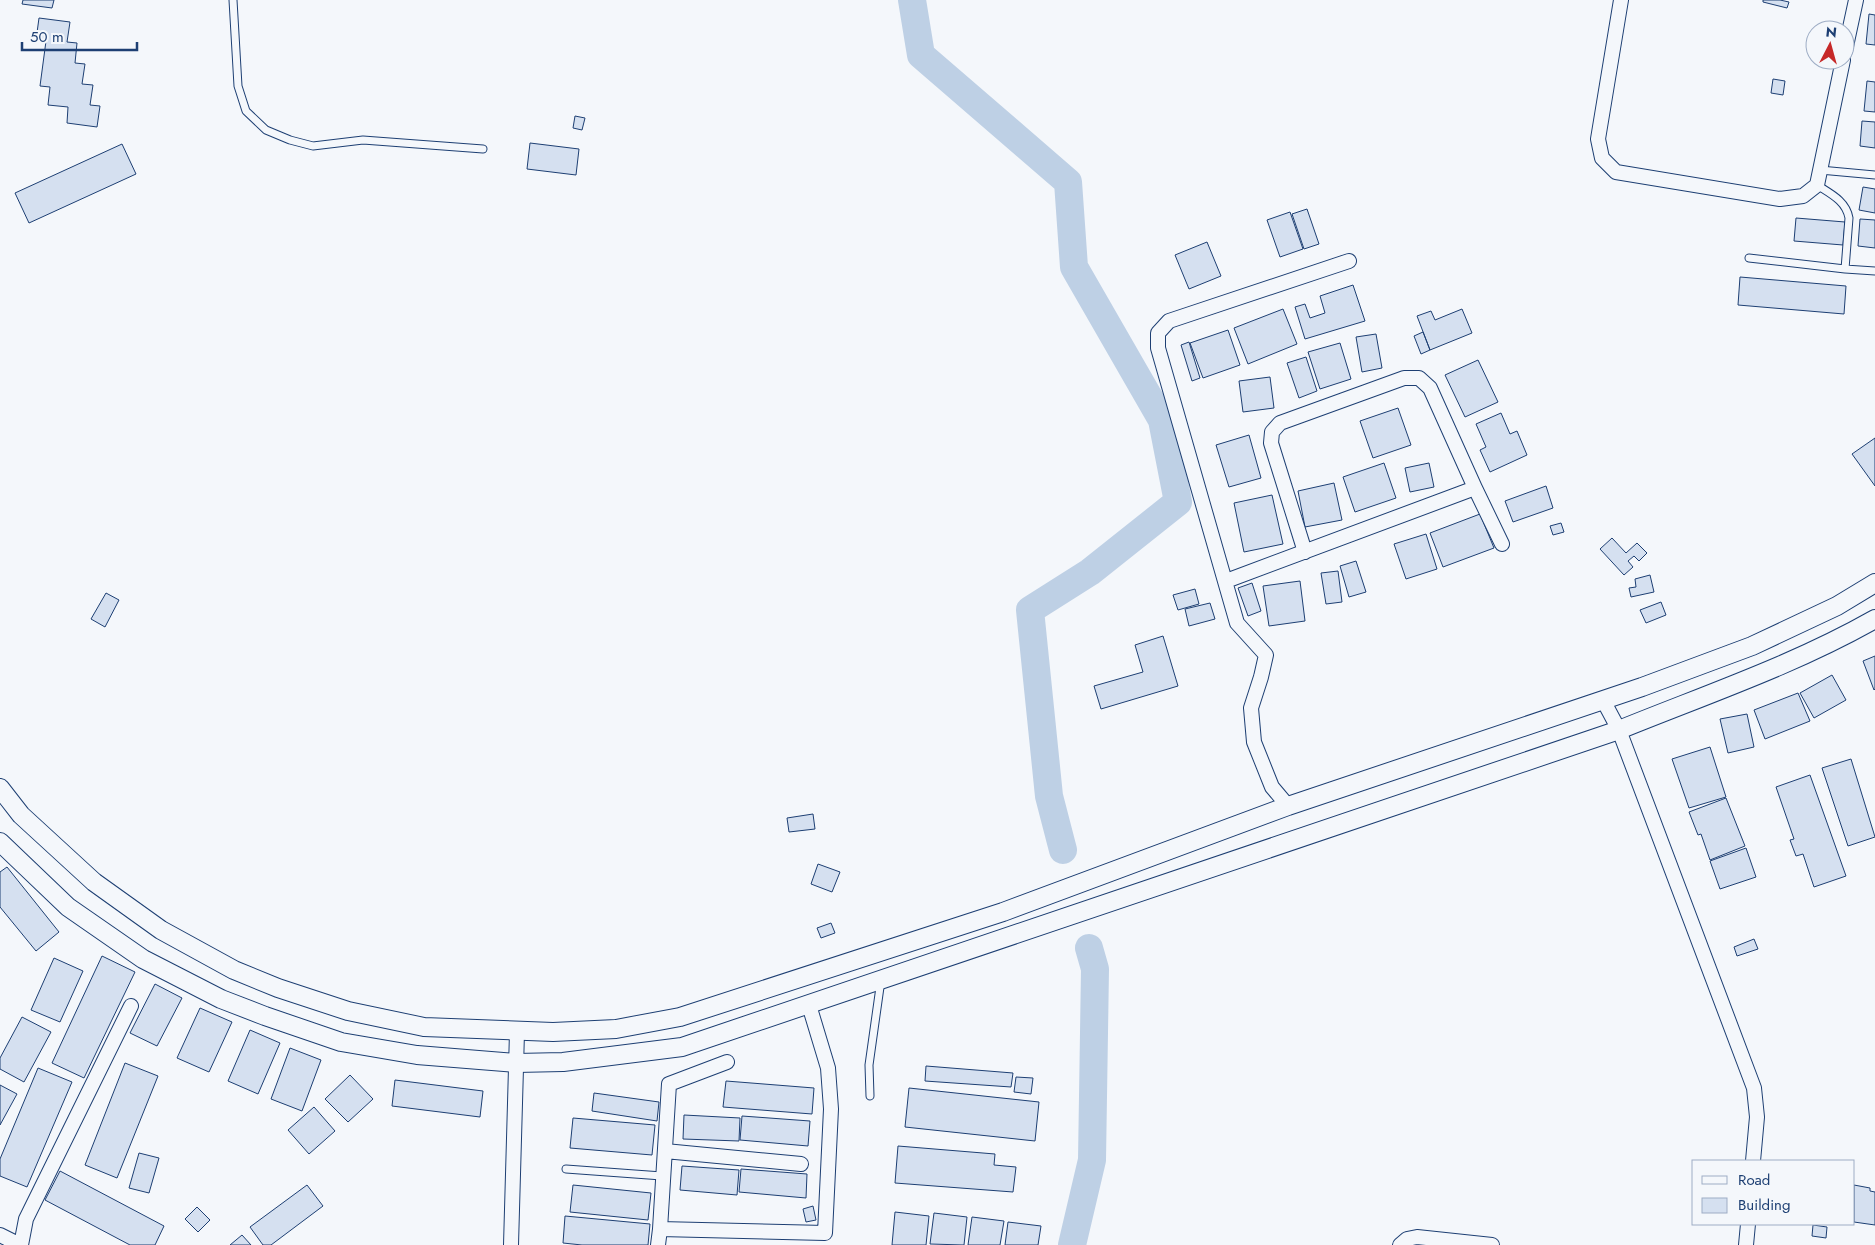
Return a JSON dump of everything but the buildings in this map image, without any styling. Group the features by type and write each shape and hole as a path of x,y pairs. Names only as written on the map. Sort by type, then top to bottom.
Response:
{"street":[{"path":"1621,0 1598,139 1602,158 1616,172 1780,198 1803,196 1817,185 1841,70"},
{"path":"1852,20 1856,0"},
{"path":"1288,806 1272,787 1254,742 1251,708 1262,677 1266,655 1237,623 1158,348 1158,332 1169,321 1349,261"},
{"path":"1305,552 1270,444 1272,432 1280,423 1404,378 1419,378 1430,388 1502,544"},
{"path":"1226,581 1475,488"},
{"path":"0,788 22,815 94,882 161,930 234,970 278,988 348,1011 424,1026 517,1032 616,1029 680,1017 1003,912 1288,806 1603,700 1752,646 1837,606 1875,583"},
{"path":"0,842 68,907 143,959 222,999 341,1042 417,1055 516,1063 563,1062 682,1048 1618,730 1765,672 1852,632 1875,619"},
{"path":"1603,700 1618,730 1754,1088 1757,1117 1753,1160"},
{"path":"660,1229 827,1239 831,1109 828,1068 809,1005"},
{"path":"0,1235 20,1245 26,1220 131,1006"},
{"path":"511,1245 517,1032"},
{"path":"658,1245 669,1084 727,1062"},
{"path":"664,1151 801,1164"},
{"path":"1746,1245 1748,1225"},
{"path":"1400,1245 1407,1239 1417,1237 1492,1245"}],"lane":[{"path":"233,0 238,86 246,111 266,130 290,140 313,146 362,140 483,150"},
{"path":"1820,170 1875,175"},
{"path":"1817,185 1839,200 1847,211 1849,218 1845,269"},
{"path":"1749,258 1875,272"},
{"path":"870,1096 869,1065 881,980"},
{"path":"566,1169 662,1176"}],"waterway":[{"path":"912,0 921,55 1068,182 1074,267 1162,420 1178,502 1090,572 1030,610 1049,796 1063,850"},
{"path":"1072,1245 1092,1160 1095,969 1089,948"}]}
